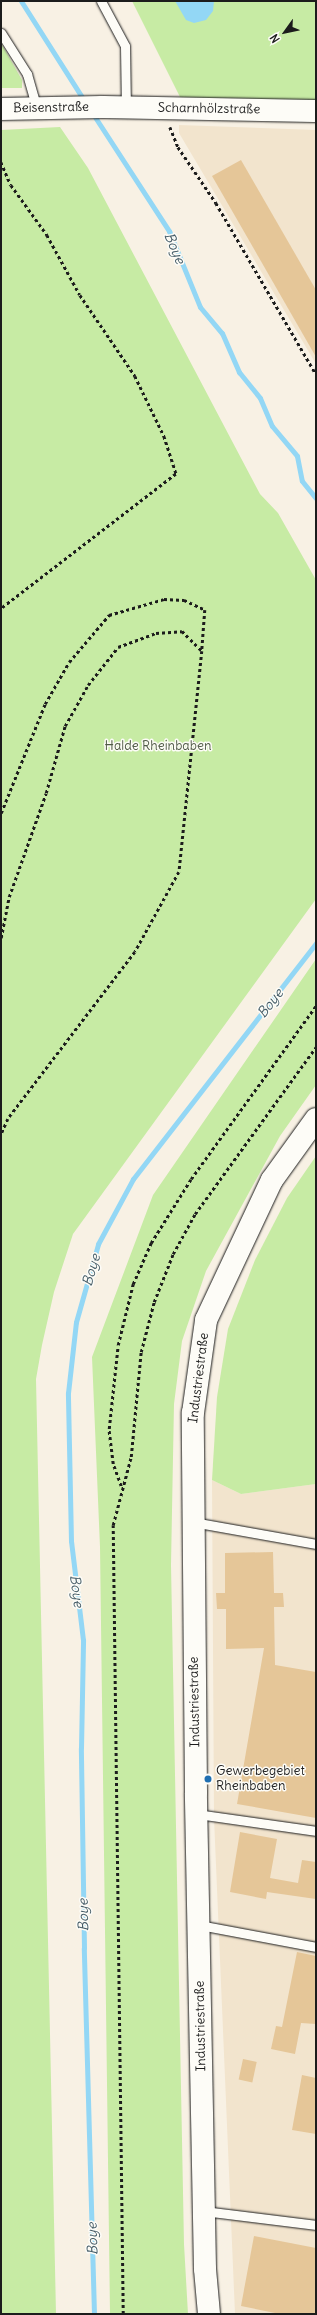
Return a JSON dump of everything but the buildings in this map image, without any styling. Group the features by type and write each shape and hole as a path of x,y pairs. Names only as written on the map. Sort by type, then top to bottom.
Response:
{"street":[{"name":"Scharnhölzstraße","path":"102,107 316,111"},
{"name":"Beisenstraße","path":"1,109 102,107"},
{"name":"Industriestraße","path":"209,2314 204,2211 192,1413 206,1320 272,1180 316,1119"}],"lane":[{"path":"101,1 125,46 126,108"},
{"path":"1,34 27,74 38,108"},
{"path":"194,1522 316,1544"},
{"path":"197,1814 316,1831"},
{"path":"199,1925 316,1947"},
{"path":"204,2211 316,2226"}],"path":[{"path":"167,109 171,134 178,147 216,203 316,374"},
{"path":"1,162 11,185 47,235 80,295 135,376 164,436 176,474 1,609"},
{"path":"1,813 45,704 69,662 109,615 164,599 184,600 204,610 202,651 178,872 135,952 8,1119 1,1135"},
{"path":"1,938 8,897 46,793 65,726 88,685 118,648 156,633 182,631 202,651"},
{"path":"122,1487 113,1464 109,1429 118,1345 134,1284 151,1243 191,1179 316,1006"},
{"path":"123,2314 113,1525 131,1457 141,1352 154,1302 173,1254 195,1214 316,1047"}],"shaded area":[{"path":"179,125 316,130 316,364 179,133"},
{"path":"212,1480 241,1494 316,1484 316,2314 235,2314 214,1818"}],"green space":[{"path":"132,1 316,1 316,108 184,105"},
{"path":"1,43 22,80 22,88 1,88"},
{"name":"Halde Rheinbaben","path":"60,127 88,168 260,494 278,513 316,580 316,899 73,1234 54,1292 42,1345 36,1379 56,2314 1,2314 1,130"},
{"path":"316,959 316,1085 280,1136 206,1271 182,1341 174,1404 171,1565 184,2244 188,2314 110,2314 100,1547 92,1357 153,1195"},
{"path":"316,1156 316,1484 241,1494 212,1480 217,1397 228,1329 255,1260 287,1198"}],"water":[{"path":"175,1 214,1 213,11 206,20 194,23 186,20"}],"waterway":[{"name":"Boye","path":"21,1 85,102"},
{"name":"Boye","path":"93,114 169,231 200,307 222,333 239,372 260,398 272,426 297,456 302,481 316,498"},
{"name":"Boye","path":"94,2314 84,1948 81,1748 83,1640 71,1541 68,1393 76,1322 98,1244 133,1179 316,943"}],"place":[{"name":"Gewerbegebiet Rheinbaben","path":"208,1779"}]}
